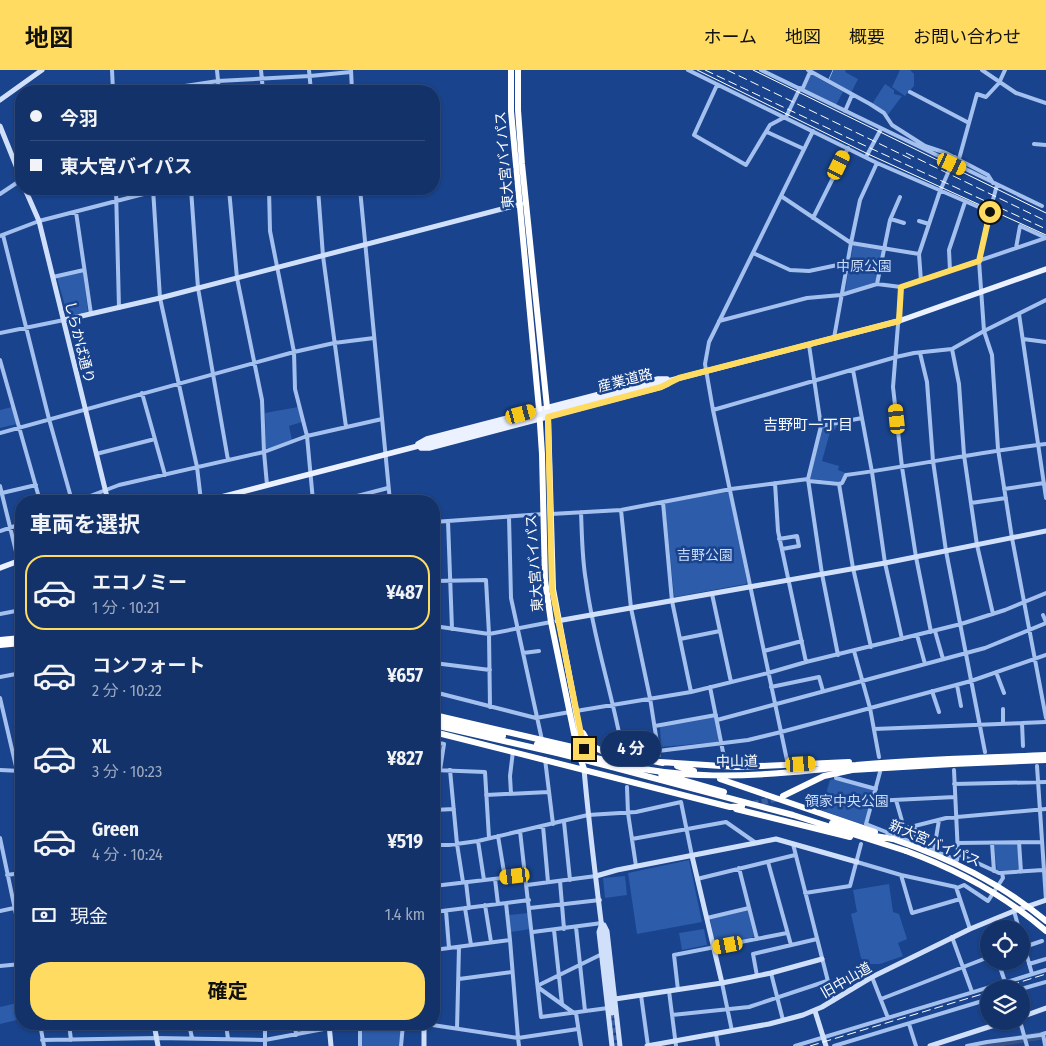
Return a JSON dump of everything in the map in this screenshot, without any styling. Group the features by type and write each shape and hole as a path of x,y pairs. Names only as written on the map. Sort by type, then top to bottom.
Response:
{"highway":[{"name":"東大宮バイパス","path":"511,70 512,111 548,407 546,514"},
{"name":"東大宮バイパス","path":"518,70 523,204 555,622 584,769"},
{"path":"0,640 15,639"},
{"path":"0,645 15,644"},
{"name":"東大宮バイパス","path":"573,712 578,722 580,749"},
{"path":"440,716 580,749"},
{"name":"中山道","path":"440,722 613,764 693,775 813,770 855,764 1046,755"},
{"path":"578,722 590,745 602,751 660,762 694,771"},
{"path":"440,726 557,751"},
{"path":"440,733 730,807 742,806"},
{"path":"584,769 590,759 602,751"},
{"path":"660,762 728,767 877,760 935,760"},
{"path":"783,796 824,776 852,770 1046,760"},
{"path":"613,764 793,815 906,851"},
{"path":"629,766 794,811 874,836 894,838"},
{"name":"新大宮バイパス","path":"720,779 894,838 946,858 976,872 1012,895 1046,921"},
{"name":"新大宮バイパス","path":"730,807 906,851 945,866 974,880 1007,900 1046,931"}],"main road":[{"name":"産業道路","path":"229,495 899,321 1046,269"},
{"path":"412,448 427,439 539,409 658,380 679,378"},
{"path":"412,448 429,448 548,417 661,387 679,378"},
{"path":"0,568 15,562"}],"street":[{"path":"21,85 42,70"},
{"path":"112,70 113,85"},
{"path":"217,70 218,85"},
{"path":"261,70 262,85"},
{"path":"309,70 311,85"},
{"path":"688,70 877,163 990,212"},
{"path":"761,70 1042,206"},
{"path":"982,70 999,83 1019,94 1046,103"},
{"path":"920,281 919,254 940,191 952,164 957,158 977,94 986,97 999,83 1005,70"},
{"path":"200,85 218,81 310,76 351,71 352,85"},
{"path":"717,85 694,135 746,165 770,125 785,117 809,71 884,113 892,124 925,146 957,158 988,175 995,184 979,261 980,293 984,331 992,355 998,449 1004,489 1046,718"},
{"path":"0,100 15,89"},
{"path":"910,92 969,123"},
{"path":"845,111 852,95"},
{"path":"0,126 15,164"},
{"path":"866,157 881,129"},
{"path":"788,765 705,364 709,342 718,321 813,131"},
{"path":"767,132 804,149"},
{"path":"0,142 5,138"},
{"path":"1034,144 1046,146"},
{"path":"814,218 848,148"},
{"path":"834,338 860,200 877,163"},
{"path":"0,194 15,183"},
{"name":"しらかば通り","path":"28,195 39,221 107,495"},
{"path":"116,195 120,308"},
{"path":"70,495 1,235 39,221 138,195"},
{"path":"153,195 160,298 196,467 200,495"},
{"path":"190,195 198,288 228,460"},
{"path":"230,195 237,278 262,400 267,485"},
{"path":"269,195 270,232 294,352 295,389 307,436 312,495"},
{"path":"318,195 323,256 346,427"},
{"path":"361,195 389,495"},
{"path":"781,196 851,243 919,254"},
{"path":"877,284 891,219 900,197"},
{"path":"950,271 949,250 965,202"},
{"path":"0,333 120,308 523,204"},
{"path":"76,212 91,314"},
{"path":"891,219 904,223"},
{"path":"919,221 929,224"},
{"path":"1016,248 1020,226 1046,238"},
{"path":"718,321 807,298 842,295 877,284 901,287 1046,238"},
{"path":"752,253 790,270 809,271 847,263"},
{"path":"53,277 84,270"},
{"path":"901,287 893,387 902,467 916,557 933,631 943,659"},
{"path":"713,410 896,357 920,352 952,349 1046,300"},
{"path":"1019,314 1046,498"},
{"path":"0,432 294,352 334,343 374,338"},
{"path":"1023,339 1046,342"},
{"path":"809,345 821,426 808,480 822,574 838,655"},
{"path":"952,349 959,384 964,455 977,545 993,614"},
{"path":"920,352 927,382 933,461 946,551 985,752"},
{"path":"0,360 38,495"},
{"path":"854,370 872,472 885,563 902,639"},
{"path":"142,392 165,475"},
{"path":"821,426 862,418"},
{"path":"94,495 119,485 264,452 307,436 382,419"},
{"path":"96,454 155,439"},
{"path":"440,522 621,510 730,489 775,483 808,480 839,484 842,483 846,476 998,449 1046,444"},
{"path":"775,483 780,539 806,662"},
{"path":"1004,489 1044,483"},
{"path":"839,484 853,568 870,646"},
{"path":"2,493 36,485"},
{"path":"0,486 15,544"},
{"path":"361,495 388,488"},
{"path":"971,503 1006,498"},
{"path":"663,502 672,601 691,692"},
{"path":"621,510 631,608 650,698 659,753 748,740 781,732 971,681 1046,655"},
{"path":"580,512 585,580 622,748"},
{"path":"509,517 511,598 542,740"},
{"path":"448,521 452,629"},
{"path":"0,531 15,526"},
{"path":"440,627 489,634 885,563 1046,531"},
{"path":"780,539 797,536 799,546 782,549"},
{"path":"440,582 486,580 490,707"},
{"path":"440,694 537,718 691,692 961,624 993,614 1046,593"},
{"path":"712,594 731,682"},
{"path":"0,614 15,611"},
{"path":"717,720 776,706 824,691 985,648 1046,622 1043,615"},
{"path":"680,639 720,631"},
{"path":"917,635 925,664"},
{"path":"764,651 802,641"},
{"path":"523,653 539,650"},
{"path":"854,651 870,708 879,757"},
{"path":"440,664 490,670"},
{"path":"996,672 1004,693"},
{"path":"0,677 15,674"},
{"path":"771,687 819,677 824,691"},
{"path":"957,684 962,706"},
{"path":"710,687 725,762"},
{"path":"932,691 939,712"},
{"path":"0,698 15,756"},
{"path":"1003,709 1003,724"},
{"path":"654,726 716,715"},
{"path":"874,729 1046,722"},
{"path":"1022,723 1023,746"},
{"path":"440,743 444,744 440,770 485,772 488,838"},
{"path":"511,794 510,776 514,751"},
{"path":"545,759 553,824"},
{"path":"1037,766 1046,900"},
{"path":"584,769 612,1013"},
{"path":"0,770 15,771"},
{"path":"450,770 457,844 465,882 471,945"},
{"path":"880,772 866,824 957,860 954,770"},
{"path":"836,778 876,789"},
{"path":"954,784 1046,782"},
{"path":"627,787 628,813 636,866"},
{"path":"486,795 549,792"},
{"path":"873,801 955,797"},
{"path":"896,800 904,828"},
{"path":"440,845 478,841 588,815 628,813 681,802 732,1031"},
{"path":"440,810 454,809"},
{"path":"887,833 956,817 1046,809"},
{"path":"934,850 939,820"},
{"path":"564,822 570,880"},
{"path":"632,839 726,822 756,844"},
{"path":"542,826 548,882"},
{"path":"914,843 915,826"},
{"path":"520,831 533,932 541,1017 608,1008"},
{"path":"498,836 505,878"},
{"path":"0,838 15,912"},
{"path":"527,885 596,876 636,866 776,840 901,875 957,888 964,885 988,901 1002,878 1002,873"},
{"path":"478,841 484,880"},
{"path":"1019,842 1021,872"},
{"path":"957,843 1042,842"},
{"path":"992,843 994,871"},
{"path":"793,844 833,1000"},
{"path":"805,893 850,886 861,844"},
{"path":"958,854 1002,873 1044,870"},
{"path":"697,879 795,855"},
{"path":"768,862 791,945"},
{"path":"739,868 757,939"},
{"path":"7,875 15,874"},
{"path":"440,885 526,875"},
{"path":"901,875 912,913 960,899"},
{"path":"495,879 498,904"},
{"path":"560,881 564,928"},
{"path":"957,888 970,928"},
{"path":"440,911 529,900"},
{"path":"530,908 600,900"},
{"name":"旧中山道","path":"648,1046 676,1044 784,1020 815,1010 872,977 970,928 1046,900"},
{"path":"506,903 519,1046"},
{"path":"485,906 491,942"},
{"path":"0,912 14,908"},
{"path":"707,918 749,908"},
{"path":"446,910 450,948"},
{"path":"1014,911 1016,920"},
{"path":"533,932 602,923"},
{"path":"602,923 599,932 612,1046"},
{"path":"602,923 607,931 620,1046"},
{"path":"576,926 585,1011"},
{"path":"554,930 562,1004"},
{"path":"678,990 674,956 787,933"},
{"path":"952,938 972,992"},
{"path":"440,949 510,940"},
{"path":"757,976 753,954 817,940"},
{"path":"1030,944 1042,941"},
{"path":"457,1028 460,947"},
{"path":"539,987 602,954"},
{"path":"614,999 722,983 771,973 822,959"},
{"path":"1030,964 1046,959"},
{"path":"881,999 980,960"},
{"path":"0,966 15,965"},
{"path":"1030,967 1032,974"},
{"path":"1001,970 1004,980"},
{"path":"1012,980 1046,970"},
{"path":"459,979 512,972"},
{"path":"771,973 784,1020"},
{"path":"872,977 888,1018"},
{"path":"672,1015 749,1007 827,982"},
{"path":"1030,986 1046,982"},
{"path":"539,987 575,1013 581,1046"},
{"path":"794,1046 980,990"},
{"path":"668,991 676,1044"},
{"path":"641,995 648,1046"},
{"path":"834,1046 980,1002"},
{"path":"1030,1013 1046,1008"},
{"path":"815,1010 826,1046"},
{"path":"909,1024 916,1046"},
{"path":"440,1026 518,1038 578,1028"},
{"path":"610,1028 618,1027"},
{"path":"41,1030 44,1046"},
{"path":"70,1030 71,1040"},
{"path":"155,1030 158,1046"},
{"path":"190,1030 192,1038"},
{"path":"227,1030 228,1039"},
{"path":"265,1030 265,1046"},
{"path":"296,1030 296,1035"},
{"path":"42,1040 157,1038 265,1040 314,1030"},
{"path":"329,1030 331,1046"},
{"path":"360,1046 362,1030"},
{"path":"401,1046 402,1030"},
{"path":"424,1046 425,1030"},
{"path":"930,1046 980,1030"},
{"path":"1023,1030 1026,1046"},
{"path":"716,1034 718,1046"},
{"path":"967,1046 1044,1035 1045,1045"},
{"path":"108,1046 109,1039"}],"green space":[{"path":"834,70 846,70 845,72 858,79 851,93 828,81"},
{"path":"900,70 910,70 914,74 914,86 905,96 892,87"},
{"path":"811,74 843,92 836,105 804,89"},
{"path":"885,84 894,90 894,94 902,96 887,116 872,104"},
{"name":"中原公園","path":"854,245 881,250 882,252 876,282 846,292 845,290"},
{"path":"83,272 88,311 68,316 57,278"},
{"path":"12,407 17,424 0,428 0,410"},
{"path":"298,407 302,422 289,426 292,440 268,449 266,448 265,413"},
{"path":"839,423 833,432 830,432 822,461 839,466 838,470 846,473 839,482 809,478 822,426"},
{"name":"吉野公園","path":"729,493 747,582 746,584 675,597 665,505 666,503"},
{"path":"713,716 715,718 718,742 661,747 660,726"},
{"name":"領家中央公園","path":"834,779 873,789 864,825 821,810 830,780"},
{"path":"1017,844 1020,868 1018,870 997,870 994,845"},
{"path":"689,860 702,922 637,934 628,873"},
{"path":"625,876 627,895 605,898 603,878"},
{"path":"889,884 893,912 899,914 907,939 898,943 903,956 880,964 868,964 861,958 851,914 857,912 853,890"},
{"path":"748,910 754,937 715,945 710,919"},
{"path":"529,913 531,929 511,932 509,915"},
{"path":"704,929 707,945 682,950 679,933"},
{"path":"15,1003 15,1020 0,1024 0,1007"},
{"path":"362,1030 401,1030 399,1046 362,1046"}],"waterway":[{"path":"829,79 833,70"},
{"path":"977,1046 1046,1035"}],"tunnel":[{"path":"753,804 780,798"},
{"path":"612,1013 616,1046"}],"tram line":[{"path":"697,70 868,154 1046,235"},
{"path":"753,70 1046,213"}],"railway":[{"path":"705,70 1046,229"},
{"path":"727,70 911,159"},
{"path":"906,153 1046,221"},
{"path":"1027,980 1046,974"},
{"path":"810,1046 980,995"}],"district":[{"name":"吉野町一丁目","path":"808,425"}],"route":[{"path":"584,749 552,589 548,417 661,387 679,378 899,321 901,287 979,261 990,212"}]}
